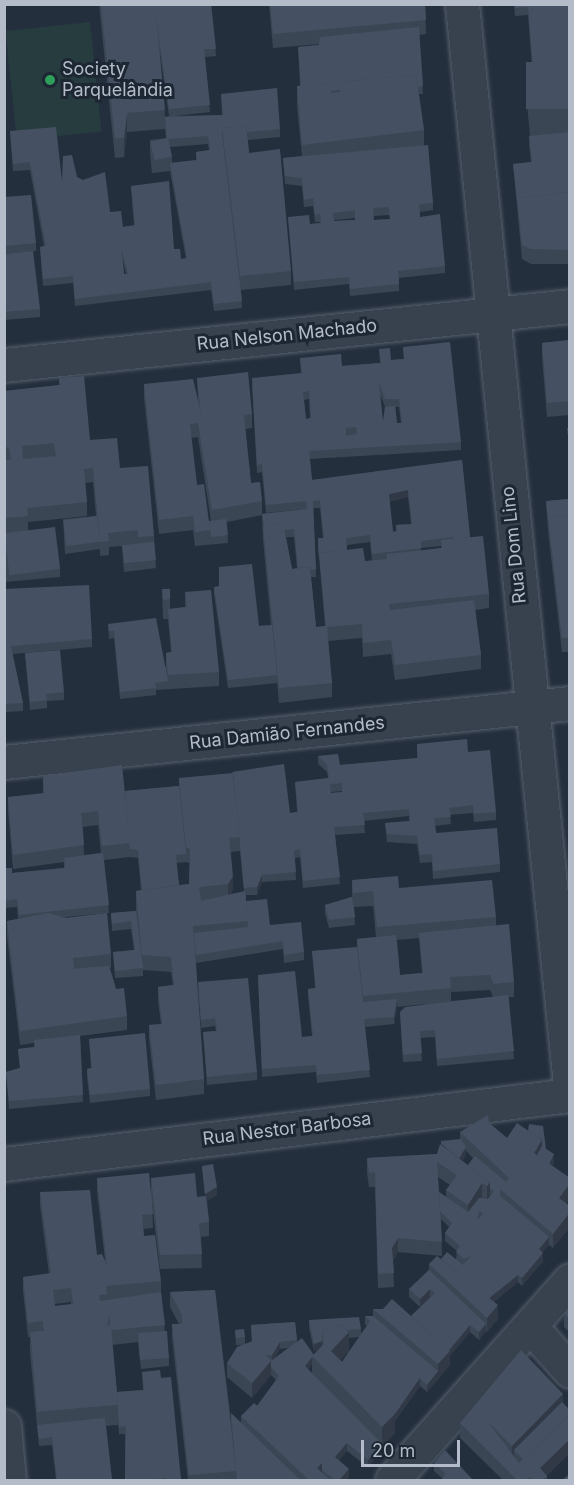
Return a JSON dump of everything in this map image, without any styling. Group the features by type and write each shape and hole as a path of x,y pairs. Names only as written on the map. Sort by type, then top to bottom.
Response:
{"street":[{"name":"Rua Dom Lino","path":"462,4 490,313 570,1084"},
{"name":"Rua Nelson Machado","path":"4,365 570,306"},
{"name":"Rua Damião Fernandes","path":"4,762 570,703"},
{"name":"Rua Nestor Barbosa","path":"4,1164 570,1095"},
{"path":"392,1480 570,1280"},
{"path":"530,1326 570,1371"},
{"path":"4,1426 9,1480"}],"green space":[{"name":"Society Parquelândia","path":"90,22 101,131 17,140 5,31"}],"building":[{"path":"101,4 155,4 165,110 127,113 124,138 115,138"},
{"path":"154,4 211,4 216,49 204,49 210,105 169,109"},
{"path":"270,4 425,4 426,20 273,34"},
{"path":"515,4 570,4 570,62 533,66 528,7 515,8"},
{"path":"419,27 423,86 418,87 416,75 340,82 340,90 331,91 331,83 301,86 298,47 319,45 320,37"},
{"path":"526,62 570,62 570,109 526,109"},
{"path":"416,75 424,130 302,145 297,86 331,83 331,93 340,92 340,82"},
{"path":"277,88 280,129 247,132 246,126 222,128 242,301 214,304 211,282 75,299 73,276 43,279 40,247 46,246 30,162 13,164 10,131 56,127 62,181 63,156 72,155 77,177 83,180 105,172 110,212 121,211 123,227 135,225 131,186 169,181 174,249 180,249 181,259 187,258 170,163 197,160 196,152 210,150 208,136 168,139 165,117 223,115 221,94","holes":["121,248 128,274 124,274"]},
{"path":"246,126 249,153 280,149 291,271 240,276 222,128"},
{"path":"570,132 570,192 517,198 513,164 532,162 529,136"},
{"path":"168,138 172,157 154,160 150,142"},
{"path":"428,145 433,203 419,204 420,217 440,214 445,266 398,271 399,284 350,289 349,277 294,282 288,217 309,215 310,224 321,223 320,214 315,215 313,198 304,200 302,178 285,176 283,158","holes":["389,207 390,219 374,220 373,208","355,210 355,220 334,221 333,213"]},
{"path":"570,192 570,250 531,249 522,245 517,198"},
{"path":"31,195 36,243 4,246 4,197"},
{"path":"33,251 40,309 4,312 4,254"},
{"path":"570,340 570,401 547,403 542,343"},
{"path":"450,342 461,442 309,451 312,480 462,460 470,537 421,541 421,548 372,554 370,535 346,538 347,550 319,553 319,559 318,538 324,538 320,500 313,501 316,569 298,568 294,529 284,530 283,523 264,526 262,514 307,509 306,501 266,505 262,464 257,465 252,378 302,373 300,358 341,354 342,366 381,363 379,349 390,348 391,360 404,359 403,347","holes":["379,382 385,399 399,399 402,423 397,423 395,406 385,407 383,422","309,391 311,418 306,419 303,392","356,427 357,434 346,436 346,428","408,490 412,524 396,525 397,531 393,532 389,494"]},
{"path":"248,372 252,414 244,415 251,483 260,482 262,501 212,510 198,423 190,424 197,485 204,484 210,530 195,532 193,516 159,520 144,384 193,379 201,413 197,378"},
{"path":"84,376 90,440 117,438 120,468 148,466 154,536 138,537 138,530 108,533 109,541 100,542 93,468 84,469 87,502 27,508 28,516 4,518 4,461 11,459 9,447 4,448 4,391 60,385 59,378","holes":["54,443 56,456 80,454 23,459 22,446"]},
{"path":"567,428 570,428 570,451"},
{"path":"570,499 570,516 548,517 548,519 546,501"},
{"path":"97,516 100,542 66,546 63,520"},
{"path":"570,516 570,638 562,638 548,517"},
{"path":"226,519 228,535 211,537 209,521"},
{"path":"283,523 292,569 310,567 316,627 326,626 319,553 363,548 365,561 387,559 387,554 442,548 441,540 483,536 489,594 389,604 390,610 474,600 481,655 395,665 391,640 363,643 362,624 327,627 332,683 279,688 263,526"},
{"path":"55,527 60,569 9,575 4,533"},
{"path":"154,542 156,560 124,563 122,545"},
{"path":"252,564 259,626 272,625 277,675 228,680 214,587 219,586 219,567"},
{"path":"89,585 92,639 11,646 23,703 4,704 4,589"},
{"path":"162,589 170,589 170,599 163,600"},
{"path":"211,590 219,672 168,675 166,653 172,652 168,609 187,607 185,592"},
{"path":"156,618 168,681 155,683 156,688 120,692 114,631 109,631 108,624"},
{"path":"60,650 64,692 46,694 47,700 30,702 25,653"},
{"path":"467,739 468,752 490,750 496,812 474,814 473,805 449,808 451,817 434,818 436,833 497,828 500,864 433,871 432,854 420,855 417,836 387,834 385,823 410,821 409,809 363,813 365,825 334,827 340,877 303,881 300,849 294,851 296,872 262,875 257,887 244,888 232,772 284,764 290,813 298,812 295,782 329,778 327,765 318,756 338,754 340,765 418,758 417,744","holes":["342,783 342,792 331,793 330,784"]},
{"path":"122,765 130,843 102,846 98,811 81,813 84,845 13,855 8,797 44,793 43,776"},
{"path":"233,773 240,837 229,838 233,876 228,884 199,887 201,901 245,891 248,921 193,926 204,1079 156,1085 149,1025 162,1024 158,987 174,985 171,957 142,955 136,891 189,884 190,849 186,847 179,778"},
{"path":"179,786 186,854 176,855 179,885 142,890 138,850 130,849 125,791"},
{"path":"103,853 109,905 19,915 17,899 4,901 4,868 12,868 12,873 65,868 64,858"},
{"path":"398,876 399,888 492,880 496,917 377,927 373,891 353,893 352,880"},
{"path":"352,897 355,917 329,920 325,905"},
{"path":"267,899 270,925 301,922 304,952 284,955 283,941 196,955 194,933 248,927 246,901"},
{"path":"136,911 143,968 115,971 113,952 135,950 131,921 112,924 111,913"},
{"path":"49,913 65,918 107,913 111,954 73,958 74,968 68,969 109,966 116,989 124,988 127,1016 20,1031 7,921"},
{"path":"509,924 514,982 494,984 490,975 450,977 451,988 363,996 357,939 396,935 400,975 423,973 419,933"},
{"path":"357,947 363,1002 397,999 394,1017 364,1019 370,1070 317,1075 316,1065 262,1069 258,975 295,971 302,1037 313,1036 308,989 316,988 312,951"},
{"path":"248,978 257,1072 207,1077 203,1032 217,1031 215,1018 201,1020 198,982"},
{"path":"508,995 514,1051 437,1059 435,1030 420,1031 422,1053 403,1055 400,1012 405,1007"},
{"path":"145,1033 150,1089 90,1095 87,1069 92,1068 89,1039"},
{"path":"80,1035 83,1095 9,1101 6,1072 20,1068 18,1049 35,1047 34,1040"},
{"path":"488,1115 489,1123 507,1138 517,1123 542,1140 534,1153 570,1178 570,1184 559,1198 570,1206 570,1212 553,1234 500,1189 509,1178 460,1132"},
{"path":"529,1124 543,1126 546,1149 554,1154 549,1164 537,1155 542,1146 542,1140 528,1131"},
{"path":"461,1139 466,1147 459,1158 441,1144 441,1141"},
{"path":"440,1144 490,1182 487,1186 482,1183 468,1205 446,1190 457,1175 437,1162 442,1242 398,1238 392,1248 394,1273 378,1274 375,1172 369,1173 367,1158 437,1154"},
{"path":"475,1156 506,1182 500,1189 500,1196 549,1237 539,1249 543,1253 522,1278 518,1275 489,1298 441,1259 447,1252 463,1265 471,1256 464,1259 456,1252 460,1246 445,1233 452,1223 440,1211 439,1192 468,1212 479,1198 488,1199 494,1191 490,1188 490,1182 468,1165"},
{"path":"213,1164 217,1187 205,1194 202,1166"},
{"path":"149,1173 153,1214 142,1215 144,1236 155,1235 161,1281 106,1286 107,1294 99,1295 100,1301 161,1292 165,1325 111,1330 109,1315 107,1326 44,1333 43,1321 28,1323 23,1277 51,1273 40,1192 90,1190 97,1255 102,1254 107,1266 97,1178","holes":["71,1288 73,1304 55,1306 53,1290"]},
{"path":"195,1173 197,1197 206,1196 209,1222 199,1223 202,1254 160,1255 151,1178"},
{"path":"437,1256 498,1305 487,1318 429,1264"},
{"path":"429,1270 486,1324 479,1332 470,1325 449,1350 411,1316 435,1293 430,1289 420,1299 409,1289"},
{"path":"215,1290 236,1471 189,1475 172,1324 182,1324 182,1315 170,1292"},
{"path":"392,1299 450,1351 438,1364 373,1309 383,1309"},
{"path":"570,1307 570,1319 564,1313"},
{"path":"365,1316 373,1316 438,1371 427,1385 420,1378 395,1414 342,1362 370,1321"},
{"path":"359,1317 361,1329 347,1330 340,1325 322,1330 322,1341 314,1344 309,1320"},
{"path":"295,1322 297,1340 280,1342 272,1355 266,1355 252,1341 251,1325"},
{"path":"111,1325 118,1405 37,1412 30,1332"},
{"path":"340,1325 349,1332 331,1351 395,1414 382,1427 312,1356 324,1344 322,1330"},
{"path":"244,1329 245,1337 236,1338 235,1330"},
{"path":"167,1331 169,1358 140,1360 138,1333"},
{"path":"302,1338 314,1355 305,1366 381,1443 368,1460 347,1443 335,1457 349,1469 339,1480 335,1480 322,1470 322,1463 257,1406 279,1376 271,1367 271,1361"},
{"path":"253,1341 271,1361 252,1383 227,1363 237,1347"},
{"path":"521,1350 563,1394 512,1446 488,1422 519,1463 570,1414 570,1439 540,1468 547,1476 542,1480 533,1480 530,1477 526,1480 517,1480 460,1423"},
{"path":"160,1370 161,1378 171,1377 181,1480 166,1480 166,1478 125,1480 126,1426 119,1427 117,1392 144,1390 142,1372"},
{"path":"562,1402 570,1410 570,1414 523,1459 514,1450"},
{"path":"254,1403 322,1463 317,1468 330,1480 309,1480 241,1416"},
{"path":"231,1413 300,1480 237,1480"},
{"path":"105,1418 112,1480 57,1480 52,1437 39,1439 37,1425"},
{"path":"445,1450 473,1480 441,1480 446,1474 434,1463"},
{"path":"570,1474 570,1480 562,1480"}],"place":[{"name":"Society Parquelândia","path":"50,80"}]}
